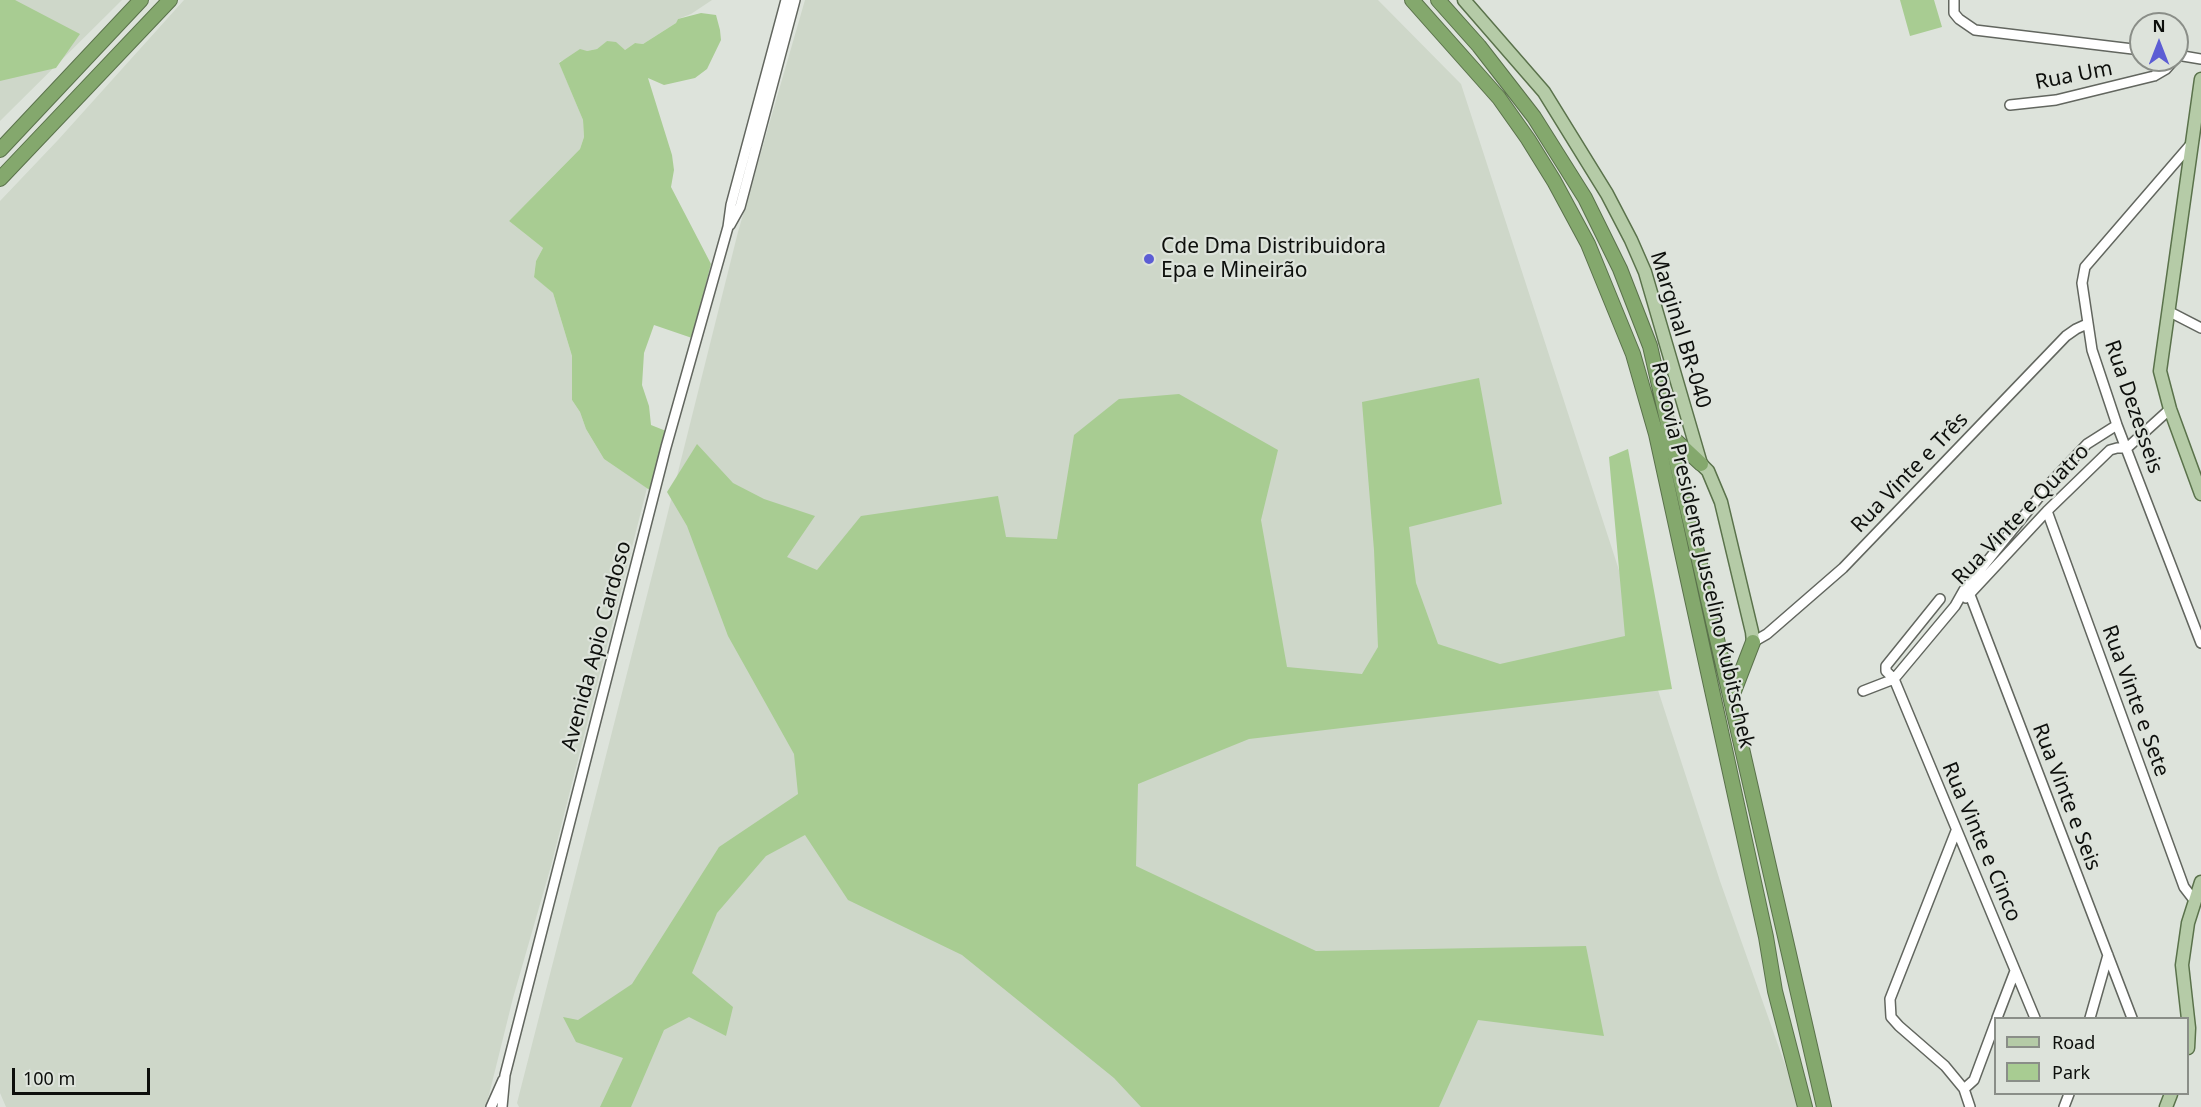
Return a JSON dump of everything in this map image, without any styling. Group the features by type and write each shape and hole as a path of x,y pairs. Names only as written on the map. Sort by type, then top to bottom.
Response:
{"highway":[{"path":"0,150 141,0"},
{"path":"0,179 170,0"},
{"name":"Rodovia Presidente Juscelino Kubitschek","path":"1412,0 1499,98 1528,139 1588,244 1633,354 1656,434 1754,881 1775,991 1805,1107"},
{"name":"Rodovia Presidente Juscelino Kubitschek","path":"1438,0 1479,46 1534,117 1585,198 1620,269 1650,346 1824,1107"},
{"path":"1670,435 1701,464"},
{"path":"1731,699 1753,642"}],"main road":[{"name":"Marginal BR-040","path":"1464,0 1544,92 1607,194 1631,240 1645,272 1701,464 1708,471 1721,502 1753,642"},
{"path":"2201,79 2160,371 2170,409 2201,494"},
{"path":"2188,1017 2182,965 2188,923 2201,882"}],"street":[{"name":"Avenida Apio Cardoso","path":"502,1107 506,1075 666,447 728,227 731,205 786,0"},
{"name":"Avenida Apio Cardoso","path":"728,227 740,207 795,0"},
{"path":"1954,0 1954,13 1975,30 2129,49"},
{"name":"Rua Um","path":"2010,105 2056,100 2154,76 2161,72"},
{"name":"Rua Dezesseis","path":"2193,141 2085,267 2082,283 2092,350 2117,425 2201,643"},
{"path":"2168,311 2201,328"},
{"name":"Rua Vinte e Três","path":"1753,642 1767,634 1843,568 2066,336 2076,328 2087,324"},
{"name":"Rua Vinte e Quatro","path":"1863,691 1894,679 1967,592 2110,450 2127,448 2170,409"},
{"name":"Rua Vinte e Quatro","path":"1967,592 2052,481 2087,444 2117,425"},
{"name":"Rua Vinte e Sete","path":"2047,512 2184,887 2194,900"},
{"name":"Rua Vinte e Seis","path":"1967,592 2132,1017"},
{"path":"1894,679 1886,671 1886,666 1940,599"},
{"name":"Rua Vinte e Cinco","path":"1894,679 2035,1017"},
{"path":"1956,831 1890,999 1892,1017 1899,1026 1946,1066 1964,1089 1970,1107"},
{"path":"2090,1017 2108,955"},
{"path":"1997,1017 2014,970"},
{"path":"1964,1089 1974,1080 1994,1025"},
{"name":"Avenida Apio Cardoso","path":"491,1107 506,1075"}],"shaded area":[{"path":"0,0 122,0 0,121"},
{"path":"184,0 712,0 691,14 678,19 676,23 643,44 635,43 625,50 607,41 597,49 559,62 583,120 584,137 580,149 509,221 543,248 536,261 534,276 553,293 572,356 572,400 580,412 586,429 604,459 647,488 551,866 513,998 486,1107 6,1107 0,1093 0,201"},
{"path":"805,0 1378,0 1461,84 1720,881 1800,1107 519,1107 517,1103 738,232"}],"green space":[{"path":"0,0 15,0 80,34 56,68 0,81"},
{"path":"1900,0 1934,0 1942,27 1910,36"},
{"path":"701,13 716,15 720,30 721,40 707,69 695,78 664,85 648,78 672,155 674,170 671,187 711,264 692,338 654,325 644,353 642,385 649,406 651,425 666,431 651,491 604,459 586,429 580,412 572,400 572,356 553,293 534,277 536,261 543,248 509,221 580,149 584,137 583,120 559,63 580,49 587,51 597,49 607,41 616,42 625,50 635,43 643,44 676,23 678,19"},
{"path":"1479,378 1502,504 1409,527 1416,583 1438,644 1500,664 1625,636 1609,457 1628,449 1672,689 1249,739 1138,784 1136,866 1316,951 1586,946 1604,1036 1478,1020 1439,1107 1141,1107 1114,1078 962,955 848,900 805,835 766,856 717,913 692,973 733,1007 726,1036 689,1017 664,1030 631,1107 600,1107 623,1058 576,1042 563,1017 578,1020 632,984 719,847 798,794 794,754 728,636 687,526 667,492 697,444 733,483 764,499 815,516 787,557 817,570 861,516 998,496 1006,537 1057,539 1074,435 1119,399 1179,394 1278,450 1261,520 1287,667 1362,674 1378,647 1374,550 1362,402"}],"place":[{"name":"Cde Dma Distribuidora Epa e Mineirão","path":"1149,259"}]}
